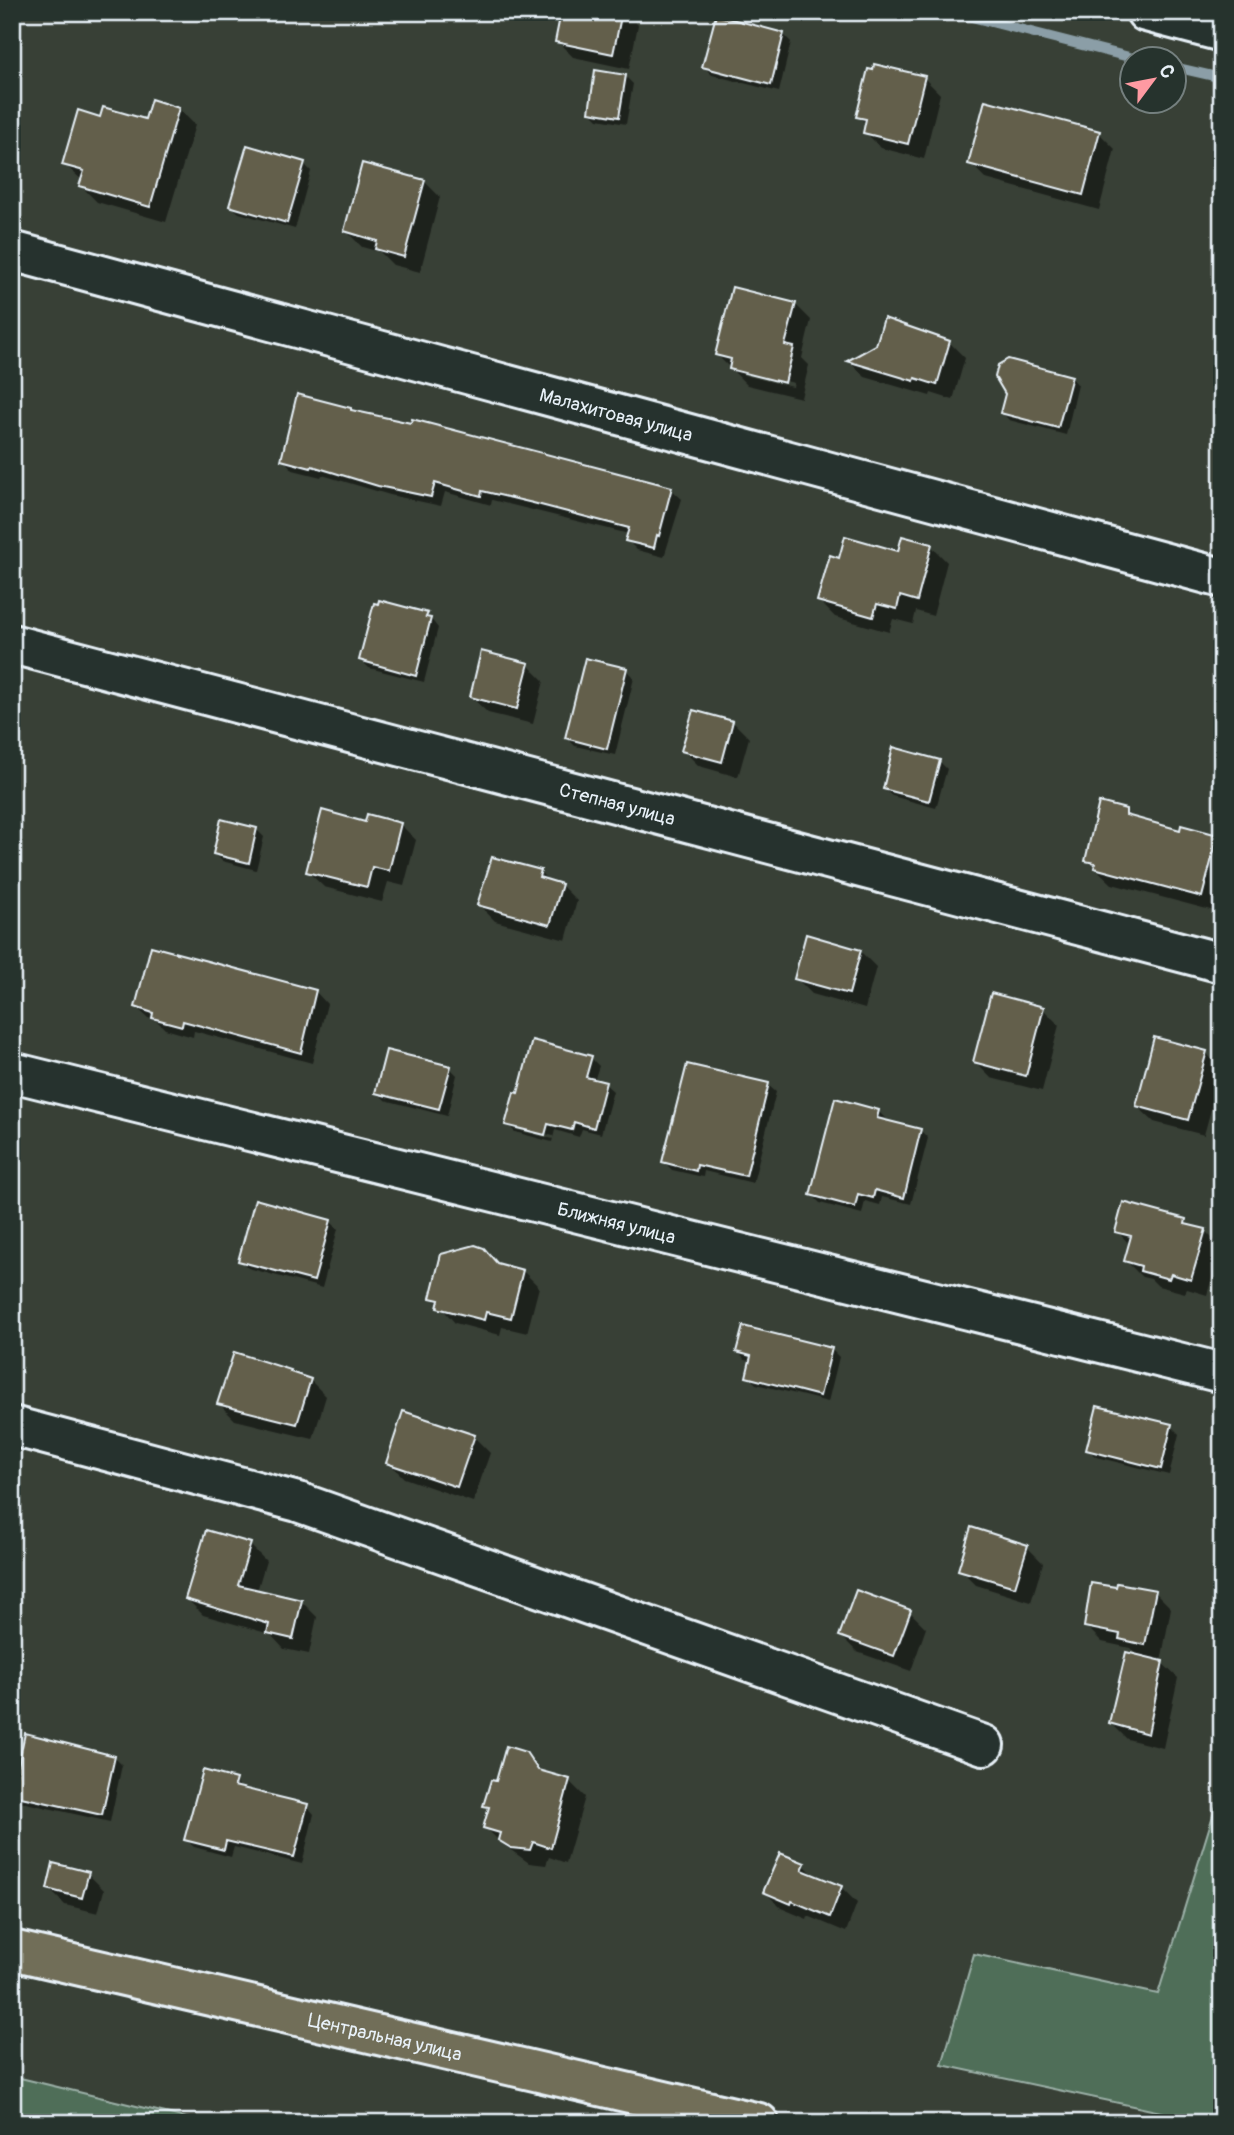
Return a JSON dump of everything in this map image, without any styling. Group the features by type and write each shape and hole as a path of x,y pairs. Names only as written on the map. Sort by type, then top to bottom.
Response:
{"main road":[{"name":"Центральная улица","path":"12,1950 758,2123"}],"street":[{"path":"1146,12 1222,32"},
{"name":"Малахитовая улица","path":"12,251 1222,578"},
{"name":"Степная улица","path":"12,644 1222,963"},
{"name":"Ближняя улица","path":"12,1072 1222,1373"},
{"path":"12,1426 298,1502 984,1745"}],"green space":[{"path":"1222,1786 1222,2123 942,2065 974,1954 1158,1994"},
{"path":"12,2076 207,2123 12,2123"}],"building":[{"path":"561,12 622,12 613,54 555,42"},
{"path":"716,15 784,33 771,85 702,67"},
{"path":"874,64 925,76 908,144 863,133 866,119 856,117 868,69 873,70"},
{"path":"595,70 626,75 619,117 589,112"},
{"path":"151,99 179,108 150,207 79,186 84,171 62,165 78,110 100,117 103,107 145,119"},
{"path":"985,100 1100,131 1083,195 968,164"},
{"path":"247,145 305,162 287,223 229,206"},
{"path":"362,163 425,180 404,257 375,249 377,241 344,231"},
{"path":"732,287 796,303 785,345 794,347 785,383 729,369 731,359 715,355"},
{"path":"884,318 950,341 937,385 847,361 876,345"},
{"path":"1008,359 1072,376 1058,428 1000,413 1005,394 995,377 998,365"},
{"path":"297,394 351,410 411,423 412,419 672,487 659,536 657,535 654,548 625,541 629,528 533,503 482,491 481,496 435,483 431,497 281,460"},
{"path":"845,536 898,551 902,536 932,544 917,601 900,596 897,609 877,604 873,617 817,601 830,555 839,558"},
{"path":"379,600 428,613 426,617 431,618 416,676 359,660 374,603 378,604"},
{"path":"481,651 529,663 517,709 470,697"},
{"path":"585,658 627,668 607,749 565,738"},
{"path":"693,710 733,721 722,762 681,751"},
{"path":"893,747 940,760 929,801 883,789"},
{"path":"1099,802 1126,809 1126,815 1180,830 1181,825 1218,835 1202,897 1094,868 1095,863 1085,861"},
{"path":"322,810 365,822 367,814 401,823 389,871 372,867 367,887 306,872"},
{"path":"221,819 257,828 249,863 213,854"},
{"path":"492,857 541,870 539,877 562,884 550,925 477,905"},
{"path":"806,934 861,950 849,994 794,979"},
{"path":"151,946 316,990 301,1053 183,1021 182,1026 152,1018 153,1013 135,1007"},
{"path":"991,993 1044,1007 1026,1076 973,1062"},
{"path":"1154,1037 1207,1051 1188,1120 1136,1106"},
{"path":"532,1040 592,1056 586,1077 606,1082 594,1128 574,1122 572,1130 548,1124 545,1135 505,1125 514,1092 518,1093"},
{"path":"386,1050 451,1066 439,1109 375,1093"},
{"path":"687,1064 769,1083 746,1176 697,1165 696,1171 662,1162"},
{"path":"835,1098 879,1110 877,1118 921,1129 904,1198 875,1190 873,1198 858,1194 855,1207 810,1195"},
{"path":"255,1199 331,1220 314,1281 238,1261"},
{"path":"1123,1202 1186,1219 1185,1224 1206,1229 1191,1280 1171,1274 1169,1279 1140,1271 1141,1266 1124,1261 1131,1236 1115,1232"},
{"path":"475,1245 484,1248 497,1263 523,1270 511,1318 486,1312 484,1320 437,1308 439,1300 430,1298 441,1254"},
{"path":"743,1326 832,1348 820,1396 746,1377 751,1356 736,1352"},
{"path":"234,1352 311,1379 297,1424 217,1404"},
{"path":"1097,1406 1172,1424 1161,1469 1086,1450"},
{"path":"403,1411 475,1435 457,1487 386,1463"},
{"path":"971,1527 1028,1545 1015,1587 958,1570"},
{"path":"206,1530 251,1543 238,1585 302,1600 293,1639 267,1633 269,1624 185,1599"},
{"path":"1091,1583 1116,1587 1117,1583 1156,1590 1145,1645 1119,1639 1120,1634 1084,1627"},
{"path":"856,1590 911,1610 894,1656 839,1636"},
{"path":"1126,1652 1163,1661 1148,1734 1109,1723"},
{"path":"25,1733 115,1756 102,1815 12,1795"},
{"path":"506,1746 526,1752 538,1770 570,1779 551,1848 533,1842 530,1850 511,1848 498,1840 500,1833 483,1828 489,1807 483,1806 491,1780 496,1781"},
{"path":"203,1770 236,1779 234,1786 308,1804 294,1857 226,1841 224,1850 184,1840"},
{"path":"780,1853 805,1863 802,1870 842,1886 830,1917 763,1892"},
{"path":"53,1863 89,1872 82,1898 47,1889"}],"waterway":[{"path":"952,12 1118,54"},
{"path":"1188,70 1222,78"}]}
